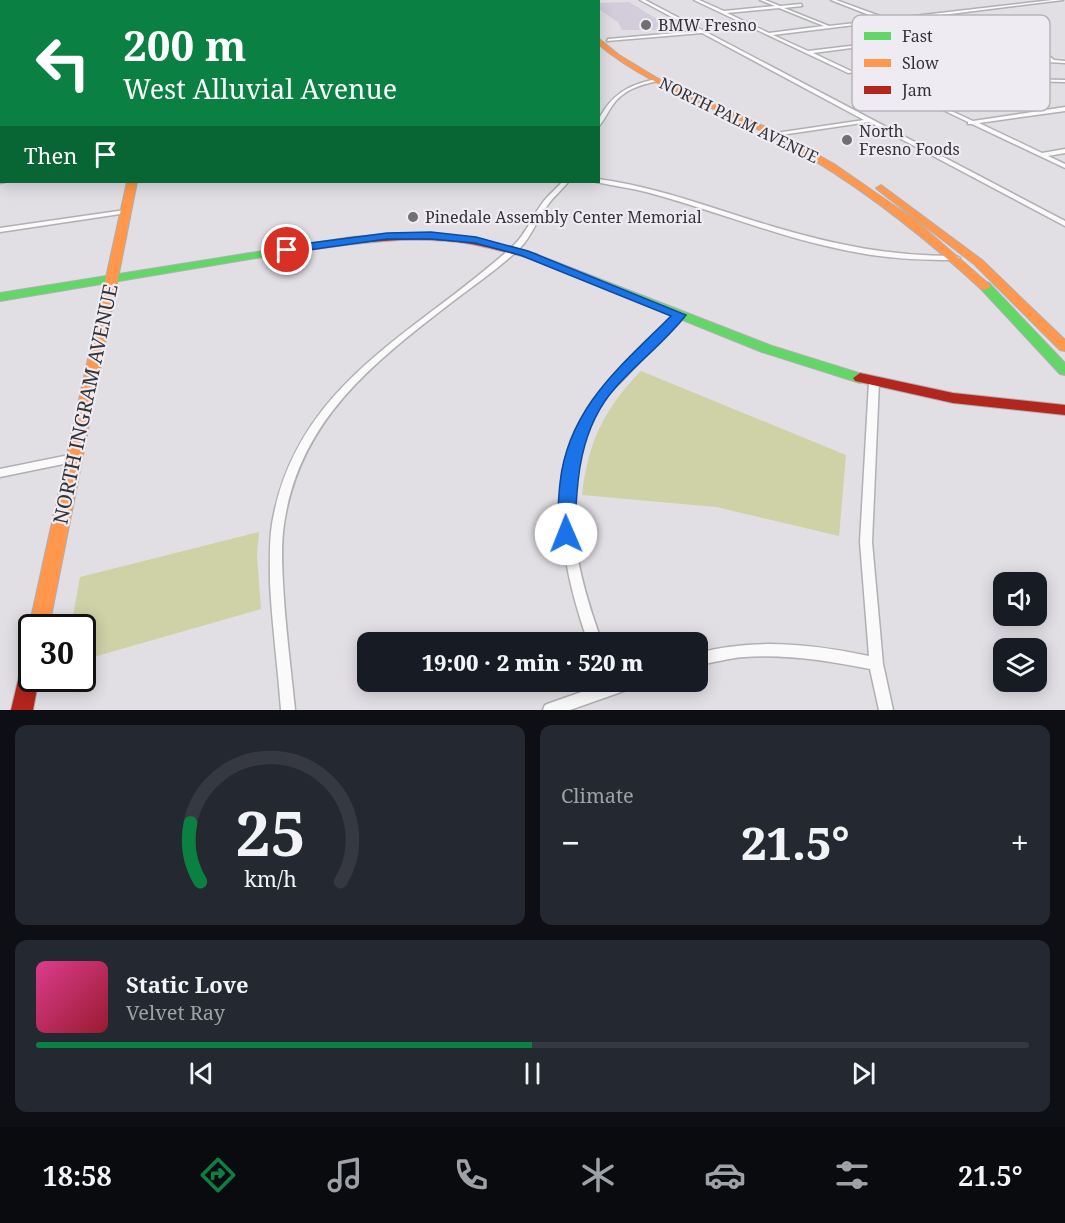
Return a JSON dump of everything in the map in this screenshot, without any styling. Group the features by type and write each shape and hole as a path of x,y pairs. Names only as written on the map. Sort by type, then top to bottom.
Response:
{"main road":[{"name":"NORTH PALM AVENUE","path":"601,39 617,58 656,80 781,134 885,202 956,258 1005,304 1065,371"},
{"name":"NORTH PALM AVENUE","path":"601,39 645,68 781,134 882,189 973,258 1065,347"},
{"path":"656,80 718,102"},
{"name":"NORTH INGRAM AVENUE","path":"42,614 132,183"},
{"path":"885,202 914,218 959,254 973,258"},
{"path":"0,297 387,236 449,237 514,250 784,356 874,382 978,402 1065,410"},
{"path":"956,258 992,275"},
{"path":"22,710 26,692"}],"street":[{"path":"642,0 1065,224"},
{"path":"696,0 852,72"},
{"path":"762,0 830,27"},
{"path":"833,0 872,15"},
{"path":"927,15 1061,0"},
{"path":"723,12 801,5"},
{"path":"768,34 852,25"},
{"path":"601,39 702,32"},
{"path":"807,52 852,47"},
{"path":"1052,60 1065,62"},
{"path":"600,122 619,92 633,85 656,80"},
{"path":"1050,80 1065,81"},
{"path":"970,123 1065,109"},
{"path":"946,111 1065,166"},
{"path":"781,134 868,121"},
{"path":"1041,155 1065,151"},
{"path":"600,181 635,187 842,249 895,257 956,258"},
{"path":"288,710 277,544 284,498 304,443 325,410 363,368 514,250 545,205 564,183"},
{"path":"0,230 125,212"},
{"path":"591,632 578,594 566,534 567,490 574,453 589,414 604,392 680,315"},
{"path":"874,382 866,542 876,664 886,710"},
{"path":"0,473 74,458"},
{"path":"708,656 736,650 774,648 876,664"},
{"path":"550,710 594,692"}],"green space":[{"path":"641,371 846,455 839,536 716,507 582,495 589,459 600,427 617,399"},
{"path":"259,532 257,555 261,609 96,656 96,614 73,614 80,577"}],"building":[{"path":"629,2 668,26 655,27 660,30 622,30 618,22 600,10 600,3"}],"traffic: fast":[{"path":"0,297 288,250"},
{"path":"533,256 767,349 860,378"},
{"path":"985,286 1065,371"}],"traffic: slow":[{"path":"600,42 617,56 659,82 752,123 831,166 911,223 985,286"},
{"path":"42,614 132,183"},
{"path":"881,188 978,262 1065,347"}],"traffic: jam":[{"path":"288,250 411,236 470,241 533,256"},
{"path":"860,378 953,398 1065,410"},
{"path":"22,710 26,692"}],"place":[{"name":"BMW Fresno","path":"646,25"},
{"name":"North Fresno Foods","path":"847,140"},
{"name":"Pinedale Assembly Center Memorial","path":"413,217"}],"route":[{"path":"287,250 387,236 412,235 476,240 524,253 680,315 610,385 589,414 580,433 568,483 566,534"}]}
